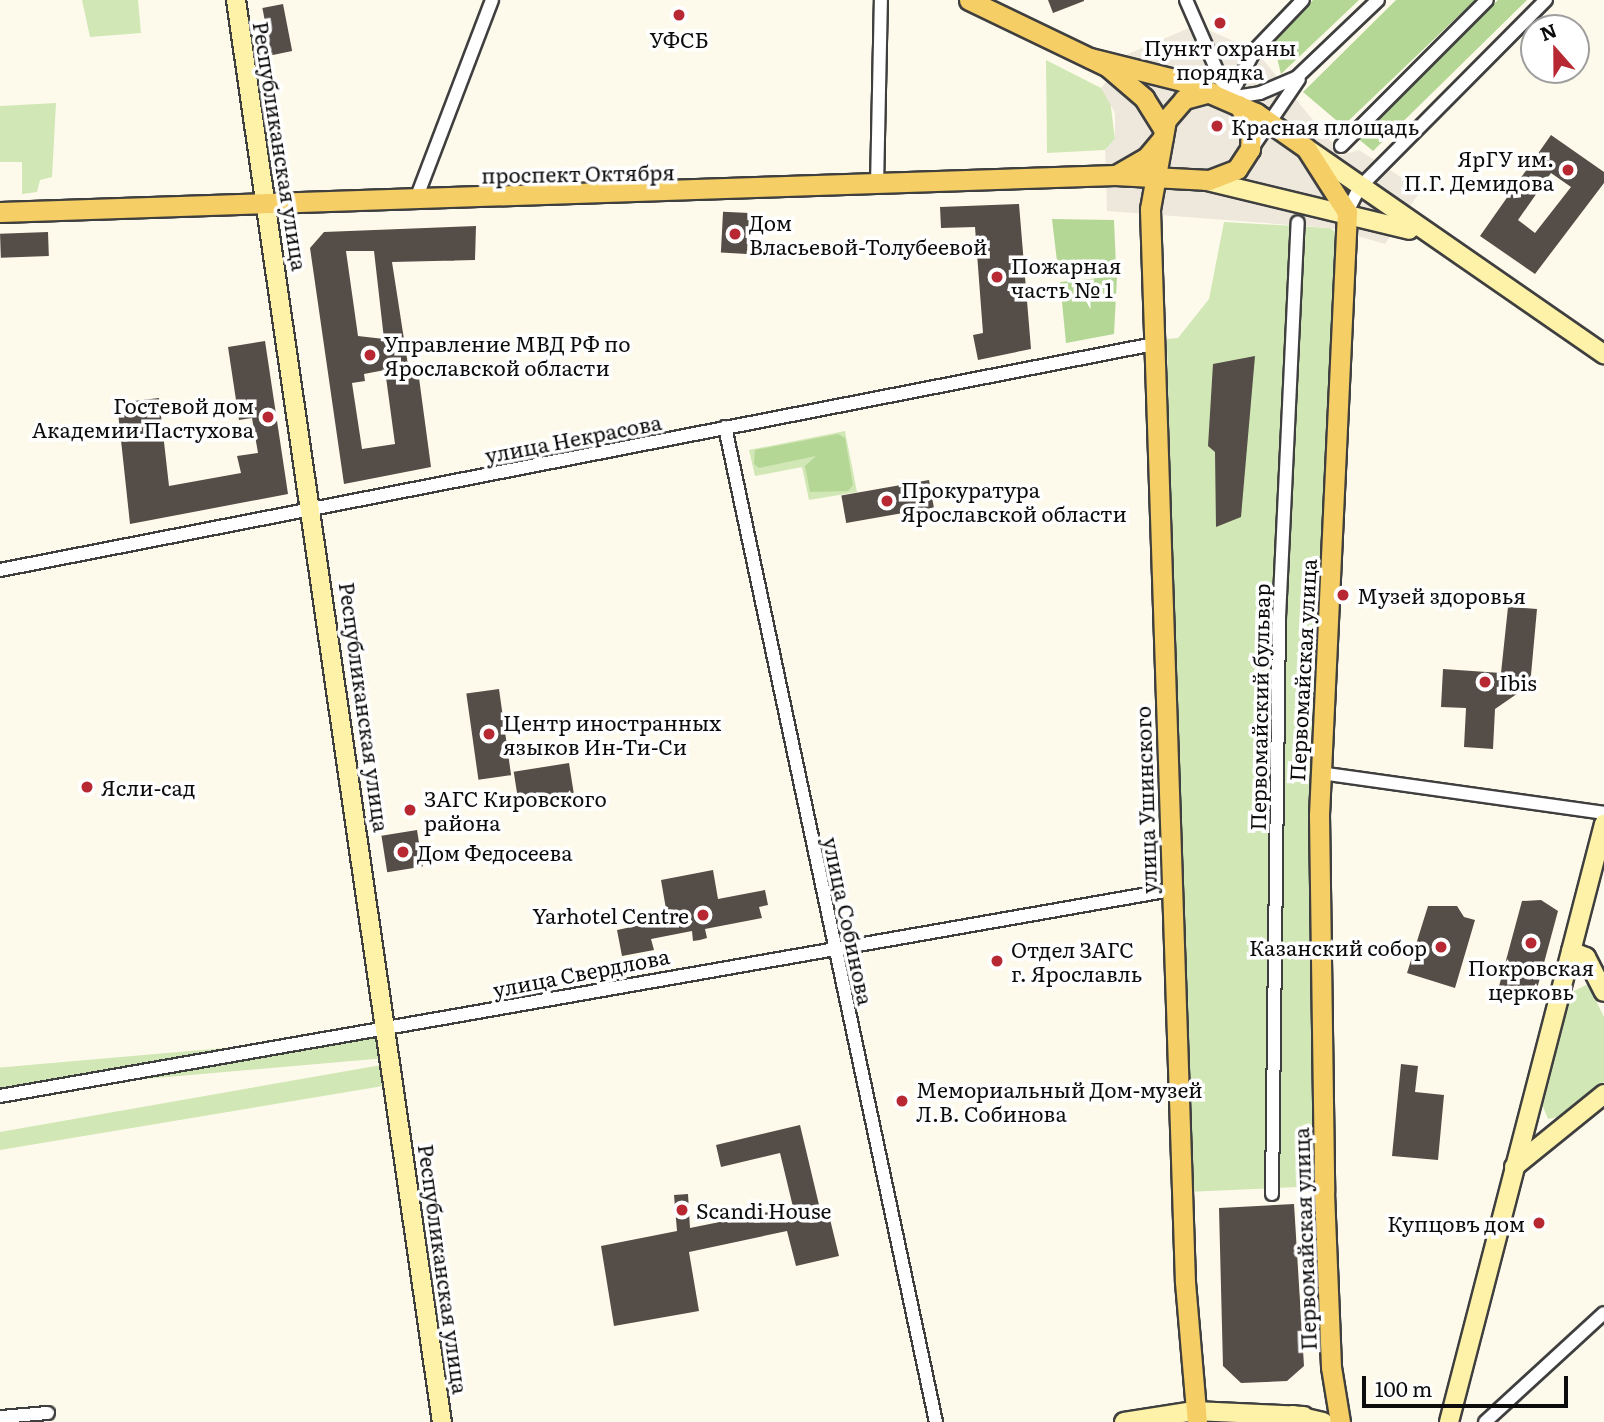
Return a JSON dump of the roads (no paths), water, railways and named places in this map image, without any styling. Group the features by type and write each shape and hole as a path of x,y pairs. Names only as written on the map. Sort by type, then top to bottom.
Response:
{"main road":[{"path":"970,0 1090,58 1132,86 1163,137 1179,170 1200,179"},
{"path":"1090,58 1228,98 1270,122 1306,148 1348,212"},
{"path":"1150,209 1143,192 1115,175 1146,158 1163,137 1184,99 1228,98"},
{"path":"1163,137 1157,177 1200,179 1230,174 1247,155 1251,128 1228,98"},
{"name":"проспект Октября","path":"0,212 877,186 1115,175 1157,177"},
{"name":"улица Ушинского","path":"1157,177 1150,209 1171,890 1196,1417"},
{"name":"Первомайская улица","path":"1340,1422 1331,1367 1324,1192 1320,773 1348,212"}],"street":[{"name":"Республиканская улица","path":"236,0 314,507 442,1422"},
{"path":"416,199 492,0"},
{"path":"877,186 881,0"},
{"path":"1186,0 1228,98"},
{"path":"1228,98 1255,50 1303,0"},
{"path":"1247,155 1308,68 1378,0"},
{"path":"1341,146 1487,0"},
{"name":"Первомайская улица","path":"1348,212 1360,187 1546,0"},
{"path":"1228,98 1275,88 1308,68"},
{"path":"1306,148 1432,239 1604,354"},
{"path":"1200,179 1348,212 1432,239"},
{"name":"Первомайский бульвар","path":"1272,1194 1279,618 1298,222"},
{"name":"улица Некрасова","path":"0,570 1154,344"},
{"name":"улица Собинова","path":"725,427 936,1422"},
{"path":"1320,773 1604,813"},
{"path":"1449,1422 1604,824"},
{"name":"улица Свердлова","path":"0,1096 388,1028 834,945 1171,890"},
{"path":"1571,951 1586,957 1604,992"},
{"path":"1514,1167 1604,1094"},
{"path":"1530,1103 1539,1125 1566,1124"},
{"path":"1485,1422 1520,1393 1604,1313"},
{"path":"1,1417 48,1413"},
{"path":"1264,1422 1304,1416"},
{"path":"1124,1422 1196,1417 1304,1416 1323,1422"}],"place":[{"name":"УФСБ","path":"679,15"},
{"name":"Пункт охраны порядка","path":"1220,23"},
{"name":"Красная площадь","path":"1217,126"},
{"name":"ЯрГУ им. П.Г. Демидова","path":"1568,170"},
{"name":"Дом Власьевой-Толубеевой","path":"735,234"},
{"name":"Пожарная часть № 1","path":"997,277"},
{"name":"Управление МВД РФ по Ярославской области","path":"370,355"},
{"name":"Гостевой дом Академии Пастухова","path":"268,417"},
{"name":"Прокуратура Ярославской области","path":"887,501"},
{"name":"Музей здоровья","path":"1343,595"},
{"name":"Ibis","path":"1485,682"},
{"name":"Центр иностранных языков Ин-Ти-Си","path":"489,734"},
{"name":"Ясли-сад","path":"87,787"},
{"name":"ЗАГС Кировского района","path":"410,810"},
{"name":"Дом Федосеева","path":"403,852"},
{"name":"Yarhotel Centre","path":"703,915"},
{"name":"Покровская церковь","path":"1531,943"},
{"name":"Казанский собор","path":"1441,947"},
{"name":"Отдел ЗАГС г. Ярославль","path":"997,961"},
{"name":"Мемориальный Дом-музей Л.В. Собинова","path":"902,1101"},
{"name":"Scandi House","path":"682,1210"},
{"name":"Купцовъ дом","path":"1539,1223"}]}
